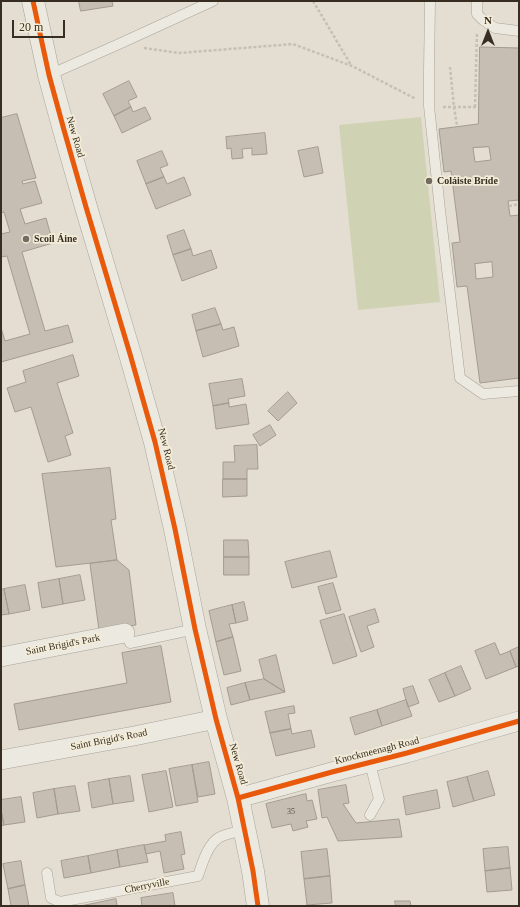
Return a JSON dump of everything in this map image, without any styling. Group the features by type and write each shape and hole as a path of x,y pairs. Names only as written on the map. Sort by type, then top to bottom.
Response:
{"street":[{"name":"New Road","path":"32,1 49,75 155,442 216,720 238,798 253,871 258,906"},
{"name":"Saint Brigid's Park","path":"1,657 128,638"},
{"name":"Saint Brigid's Road","path":"1,760 216,720"},
{"name":"Knockmeenagh Road","path":"238,798 407,753 519,721"}],"lane":[{"path":"49,75 213,1"},
{"path":"430,1 429,106 460,378 483,394 519,391"},
{"path":"477,1 477,14 483,20 495,28 519,30"},
{"path":"128,638 195,629"},
{"path":"370,763 379,799 370,815"},
{"name":"Cherryville","path":"48,873 51,898 60,902 198,876 205,856 211,845 219,837 245,830"}],"path":[{"path":"313,1 351,66"},
{"path":"119,44 179,53 293,44 351,66 429,106 477,107 477,14"},
{"path":"450,67 456,126"},
{"path":"508,206 519,204"}],"green space":[{"path":"421,117 440,302 358,310 339,125"}],"building":[{"path":"79,1 112,1 113,6 81,11"},
{"path":"480,47 519,48 519,200 508,201 510,216 519,215 519,378 480,383 467,286 457,287 452,243 460,242 451,171 444,172 439,129 478,124","holes":["489,147 491,160 475,162 473,148","492,262 493,277 476,279 475,264"]},
{"path":"129,81 137,97 128,101 131,107 114,116 103,94"},
{"path":"131,107 133,112 145,107 151,119 122,133 114,116"},
{"name":"Scoil Áine","path":"17,114 36,178 22,181 23,184 35,181 42,203 20,209 25,224 46,218 53,243 22,252 45,331 68,325 73,342 1,362 1,328 5,341 30,334 7,256 1,257 1,234 10,232 4,212 1,213 1,118"},
{"path":"265,133 267,154 252,155 252,148 242,149 243,158 232,159 231,148 227,149 226,137"},
{"path":"318,147 323,173 304,177 298,151"},
{"path":"162,151 168,165 160,168 164,177 146,184 137,161"},
{"path":"164,177 167,184 184,177 191,195 156,209 146,184"},
{"path":"184,230 191,249 173,255 167,236"},
{"path":"191,249 193,256 211,250 217,268 182,281 173,255"},
{"path":"215,308 221,324 196,331 192,315"},
{"path":"221,324 223,330 234,327 239,346 203,357 196,331"},
{"path":"73,355 79,376 57,383 73,433 65,436 71,455 48,462 31,407 15,412 7,388 26,382 23,371"},
{"path":"242,379 245,396 228,399 229,403 213,406 209,384"},
{"path":"288,392 297,403 278,421 268,411"},
{"path":"229,403 229,407 246,404 249,424 216,429 213,406"},
{"path":"270,425 276,435 260,446 253,435"},
{"path":"257,445 258,469 247,469 247,479 223,479 223,462 235,462 234,446"},
{"path":"110,468 116,519 111,520 117,560 56,567 42,474"},
{"path":"223,479 247,479 247,496 223,497"},
{"path":"224,540 248,540 249,557 224,557"},
{"path":"330,551 337,577 292,588 285,562"},
{"path":"224,557 249,557 249,575 224,575"},
{"path":"117,560 129,570 136,625 99,630 90,564"},
{"path":"80,575 85,600 63,604 59,579"},
{"path":"59,579 63,604 42,608 38,583"},
{"path":"333,583 341,610 326,614 318,587"},
{"path":"25,585 30,610 9,614 4,589"},
{"path":"4,589 9,614 1,615 1,590"},
{"path":"244,602 248,620 236,623 232,605"},
{"path":"232,605 236,623 229,624 233,637 216,642 209,611"},
{"path":"375,609 379,622 367,626 374,647 361,652 349,617"},
{"path":"344,614 357,656 333,664 320,621"},
{"path":"233,637 241,671 224,675 216,642"},
{"path":"495,643 500,655 510,651 516,667 486,679 475,651"},
{"path":"161,646 171,702 19,730 14,704 127,683 122,653"},
{"path":"519,647 519,666 516,667 510,651"},
{"path":"276,655 285,692 264,679 259,660"},
{"path":"461,666 471,689 455,696 445,673"},
{"path":"445,673 455,696 439,702 429,680"},
{"path":"264,679 285,692 250,700 245,683"},
{"path":"245,683 250,700 231,705 227,688"},
{"path":"413,686 419,703 408,707 403,689"},
{"path":"406,700 412,716 382,726 377,710"},
{"path":"294,706 295,713 288,714 291,729 270,733 265,712"},
{"path":"377,710 382,726 355,735 350,718"},
{"path":"291,729 292,734 311,730 315,747 276,756 270,733"},
{"path":"209,762 215,794 198,797 192,765"},
{"path":"192,765 198,802 176,806 169,769"},
{"path":"166,771 173,807 149,812 142,775"},
{"path":"488,771 495,795 474,801 467,777"},
{"path":"130,776 134,801 113,804 109,779"},
{"path":"467,777 474,801 453,807 447,782"},
{"path":"109,779 113,804 92,808 88,783"},
{"path":"346,785 349,803 343,804 356,823 399,819 402,837 338,841 327,817 322,818 318,790"},
{"path":"75,786 80,811 58,814 54,789"},
{"path":"54,789 58,814 37,818 33,793"},
{"path":"437,790 440,808 406,815 403,797"},
{"path":"306,794 307,801 312,800 317,819 306,821 308,827 293,831 291,824 272,828 266,804"},
{"path":"21,797 25,822 4,825 1,800"},
{"path":"1,810 4,825 1,826"},
{"path":"181,832 185,854 181,855 184,869 164,873 160,851 146,854 144,845 166,841 165,835"},
{"path":"144,845 148,862 120,867 117,850"},
{"path":"508,847 510,868 485,871 483,849"},
{"path":"327,849 330,876 304,879 301,852"},
{"path":"117,850 120,867 91,873 88,856"},
{"path":"88,856 91,873 64,878 61,861"},
{"path":"21,861 25,885 8,889 3,864"},
{"path":"510,868 512,890 487,892 485,871"},
{"path":"330,876 332,903 307,905 304,879"},
{"path":"25,885 29,906 11,906 8,889"},
{"path":"173,893 175,906 142,906 141,898"},
{"path":"116,899 117,906 81,906"},
{"path":"395,901 410,901 411,906 396,906"}],"cycle path":[{"path":"33,1 49,75 64,130 155,442 175,529 195,629 216,719 238,798 253,871 258,906"},
{"path":"238,798 407,753 519,721"}],"place":[{"name":"Coláiste Bríde","path":"429,181"},
{"name":"Scoil Áine","path":"26,239"}]}
